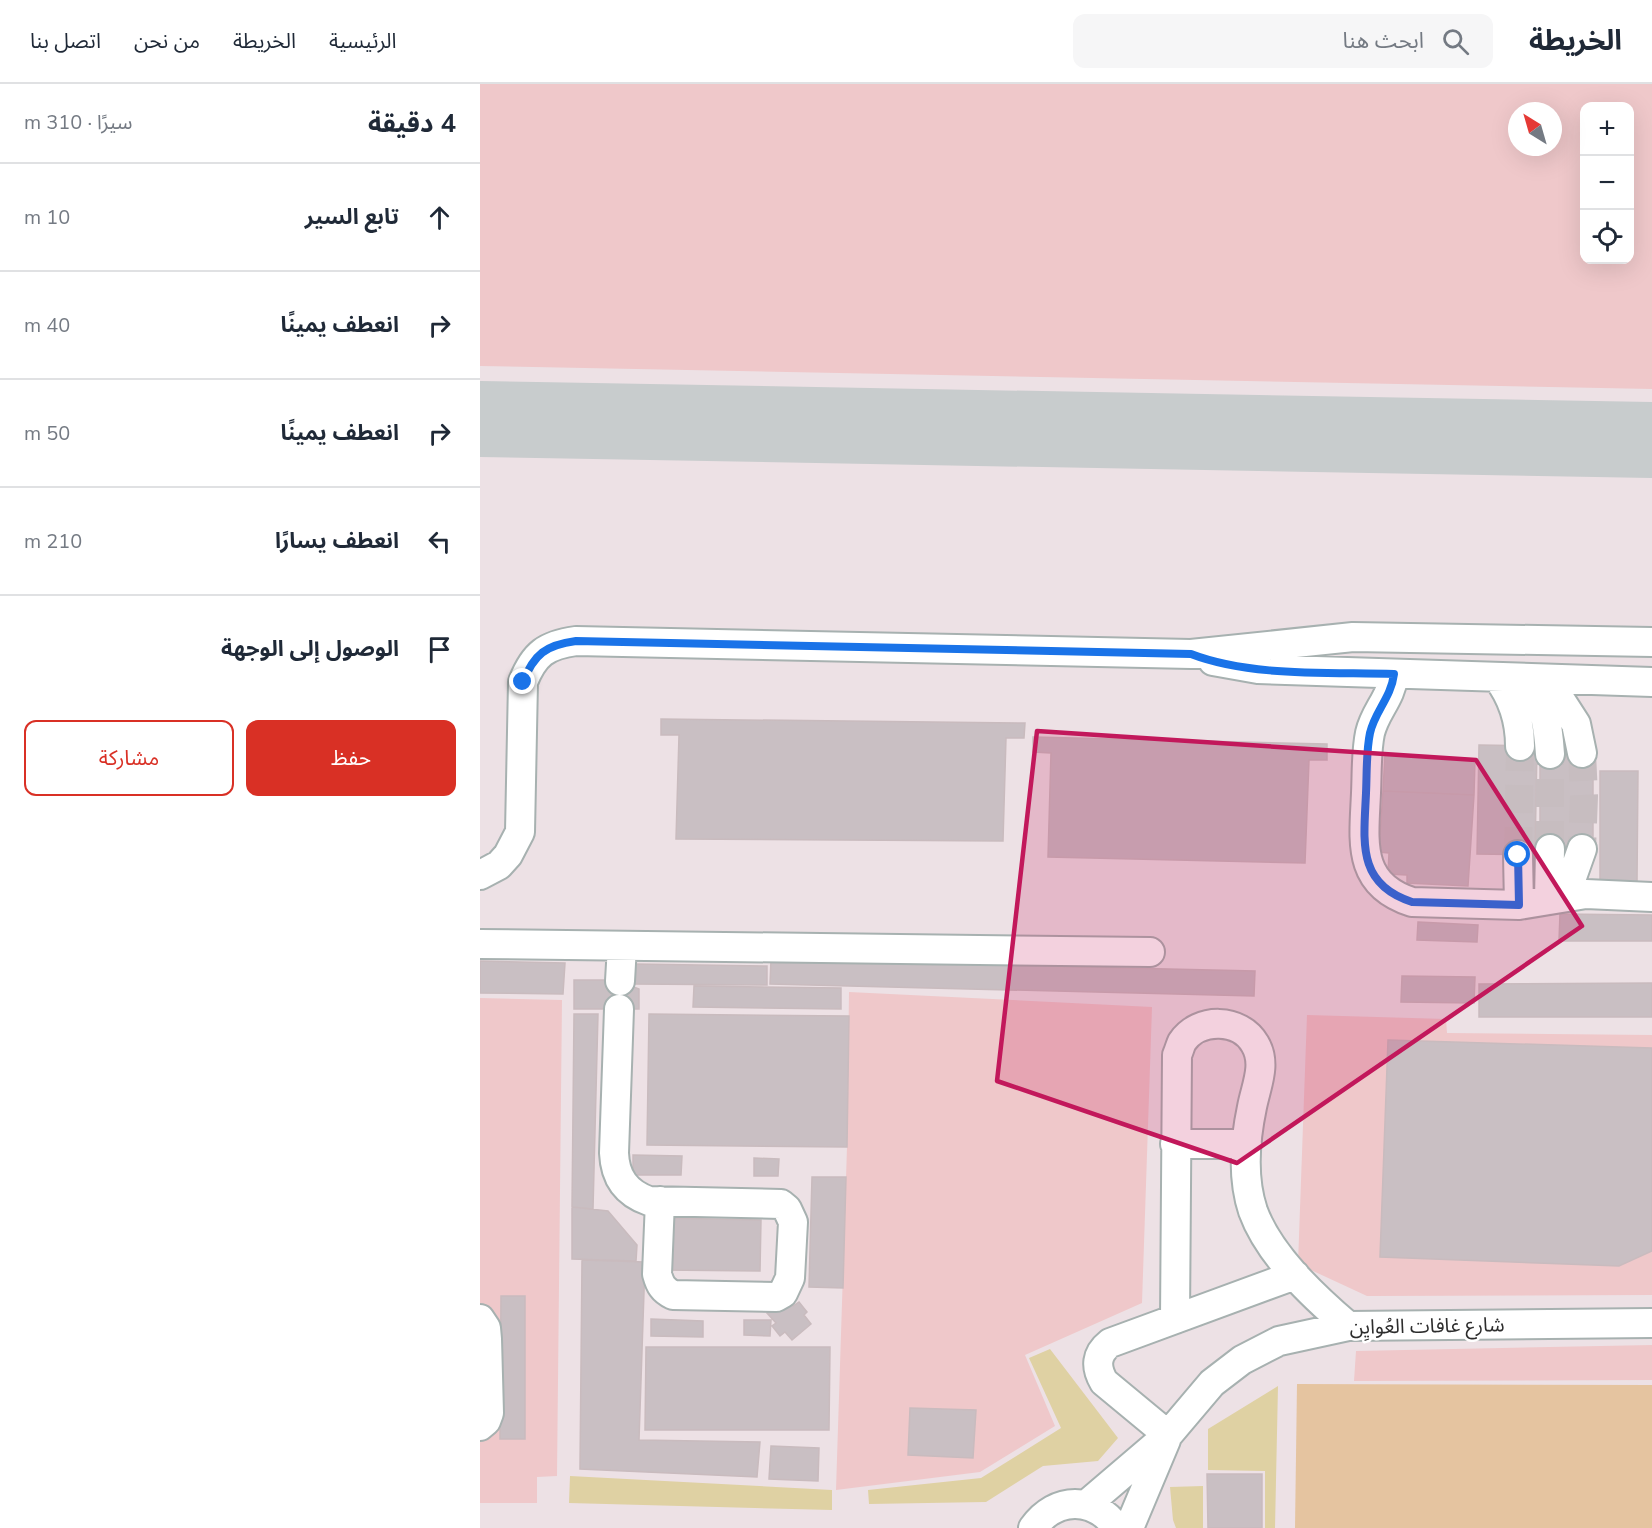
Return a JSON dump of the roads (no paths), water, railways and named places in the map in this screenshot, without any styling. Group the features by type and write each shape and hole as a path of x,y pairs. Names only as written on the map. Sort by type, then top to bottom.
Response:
{"street":[{"path":"480,875 499,865 508,855 520,832 523,682 530,665 542,651 559,643 576,641 1191,654 1353,637 1652,642"},
{"path":"1191,654 1224,664 1258,669 1652,682"},
{"path":"1394,674 1389,696 1373,723 1368,742 1364,840 1369,868 1386,890 1399,898 1412,902 1519,905 1586,894 1652,897"},
{"path":"1497,677 1514,704 1521,746"},
{"path":"1537,679 1576,724 1582,753"},
{"path":"1537,679 1548,723 1550,754"},
{"path":"1550,849 1557,898"},
{"path":"1557,898 1582,849"},
{"path":"1518,855 1519,905"},
{"path":"480,944 1150,952"},
{"path":"620,981 622,946"},
{"path":"619,1009 614,1164 617,1174 630,1191 649,1201 660,1201 774,1203 787,1209 793,1222 788,1287 776,1297 767,1298 673,1295 665,1291 659,1283 657,1274 660,1201"},
{"path":"1176,1319 1177,1055 1183,1042 1193,1032 1206,1025 1220,1023 1234,1026 1247,1034 1256,1045 1260,1058 1260,1073 1247,1144 1247,1186 1253,1210 1263,1233 1295,1275 1348,1326"},
{"path":"1175,1144 1247,1144"},
{"path":"1168,1436 1104,1382 1097,1365 1103,1349 1110,1343 1295,1275"},
{"path":"480,1319 486,1328 489,1413 486,1421 480,1426"},
{"name":"شارع غافات العُوايِن","path":"1086,1505 1168,1436 1212,1383 1242,1360 1279,1341 1348,1326 1652,1323"},
{"name":"شارع غافات العُوايِن","path":"1129,1528 1168,1436"},
{"path":"1033,1528 1045,1514 1054,1509 1076,1504 1099,1510 1110,1518 1117,1528"}],"tunnel":[{"path":"1518,855 1520,746"},
{"path":"1582,753 1584,796 1582,849"},
{"path":"1550,754 1550,849"}]}
